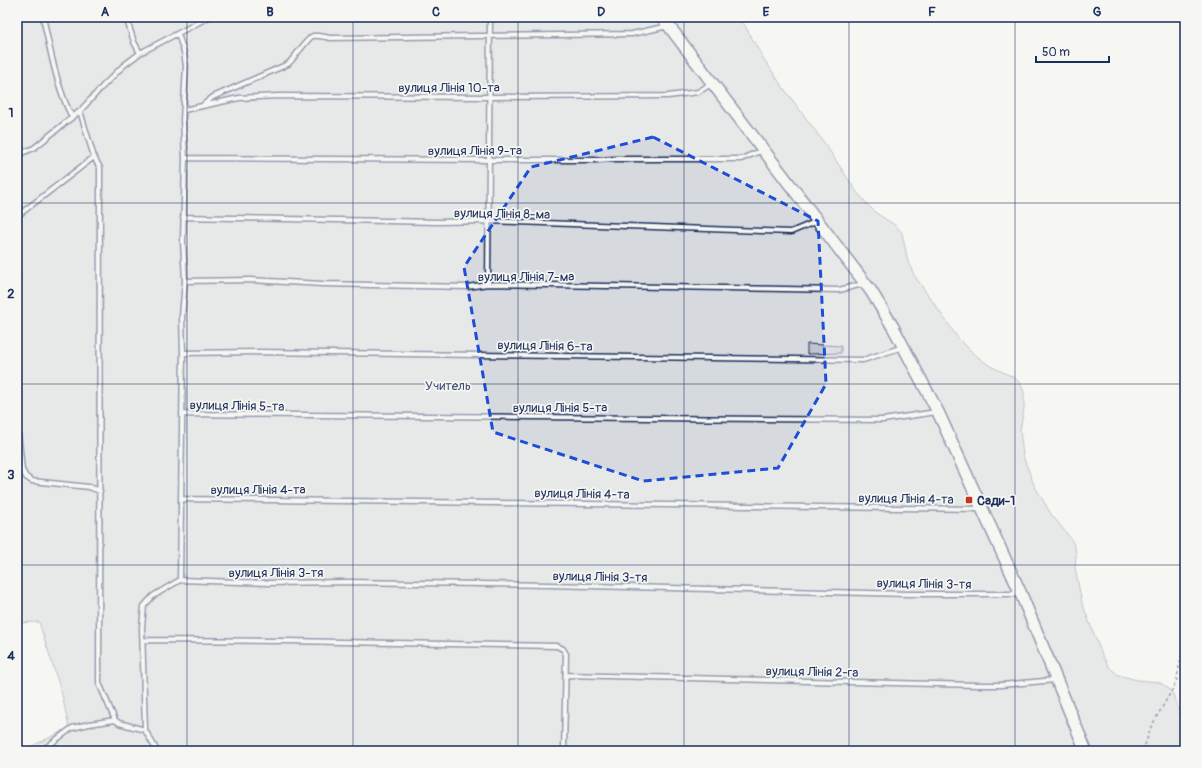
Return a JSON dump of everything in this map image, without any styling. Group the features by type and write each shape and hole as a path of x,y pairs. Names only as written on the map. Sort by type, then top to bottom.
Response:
{"main road":[{"path":"665,22 866,283 890,321 938,412 983,509 1021,594 1086,751"}],"lane":[{"path":"43,17 65,104 72,117"},
{"path":"126,17 134,42 140,53"},
{"path":"17,155 34,148 80,111 123,66 140,53 166,38 178,34 209,17"},
{"path":"488,284 490,17"},
{"path":"202,106 213,97 288,64 308,38 313,36 330,38 632,34 665,22"},
{"path":"157,751 145,730 142,627 144,606 152,596 180,580 183,353 182,316 185,281 183,241 185,158 184,110 186,66 184,52 178,34"},
{"name":"вулиця Лінія 10-та","path":"184,110 239,98 278,96 668,96 698,92 712,83"},
{"path":"80,111 94,157 100,168 99,683 115,720 119,723 145,730"},
{"name":"вулиця Лінія 9-та","path":"185,158 489,160 741,159 763,150"},
{"path":"17,218 20,214 94,157"},
{"name":"вулиця Лінія 8-ма","path":"184,217 489,222 791,232 818,221"},
{"path":"17,272 19,288 17,305"},
{"name":"вулиця Лінія 7-ма","path":"185,281 250,280 323,284 467,287 488,284 839,290 866,283"},
{"name":"вулиця Лінія 6-та","path":"183,353 259,352 863,360 904,346"},
{"path":"17,382 18,432 22,470 26,477 32,481 89,487 100,491"},
{"name":"вулиця Лінія 5-та","path":"182,414 883,420 938,412"},
{"name":"вулиця Лінія 4-та","path":"181,499 983,509"},
{"name":"вулиця Лінія 3-тя","path":"180,580 268,583 347,582 548,585 908,594 1021,594"},
{"path":"143,640 287,640 558,646 563,649 566,654 564,751"},
{"name":"вулиця Лінія 2-га","path":"566,675 977,685 1001,685 1057,680"},
{"path":"17,750 32,751 45,748 72,728 115,720"}],"path":[{"path":"1143,751 1151,727 1176,683 1185,637"}],"highlighted area":[{"path":"653,137 818,221 826,384 778,468 643,481 493,432 464,267 531,167"}],"green space":[{"name":"Учитель","path":"17,17 657,17 869,297 889,328 932,409 1020,600 1080,751 22,751 69,728 62,694 39,622 17,623"},
{"path":"668,17 740,17 763,58 825,144 856,191 876,213 896,226 902,233 908,262 914,275 958,338 975,355 990,366 1015,378 1020,383 1024,392 1024,408 1020,430 1023,456 1034,485 1051,514 1071,539 1075,547 1075,568 1082,603 1102,655 1109,667 1118,675 1137,680 1159,682 1167,687 1173,694 1185,730 1185,751 1092,751 1063,679 941,406 898,325"}],"building":[{"path":"807,344 841,346 841,353 807,354"}],"place":[{"name":"Сади-1","path":"969,500"}]}
